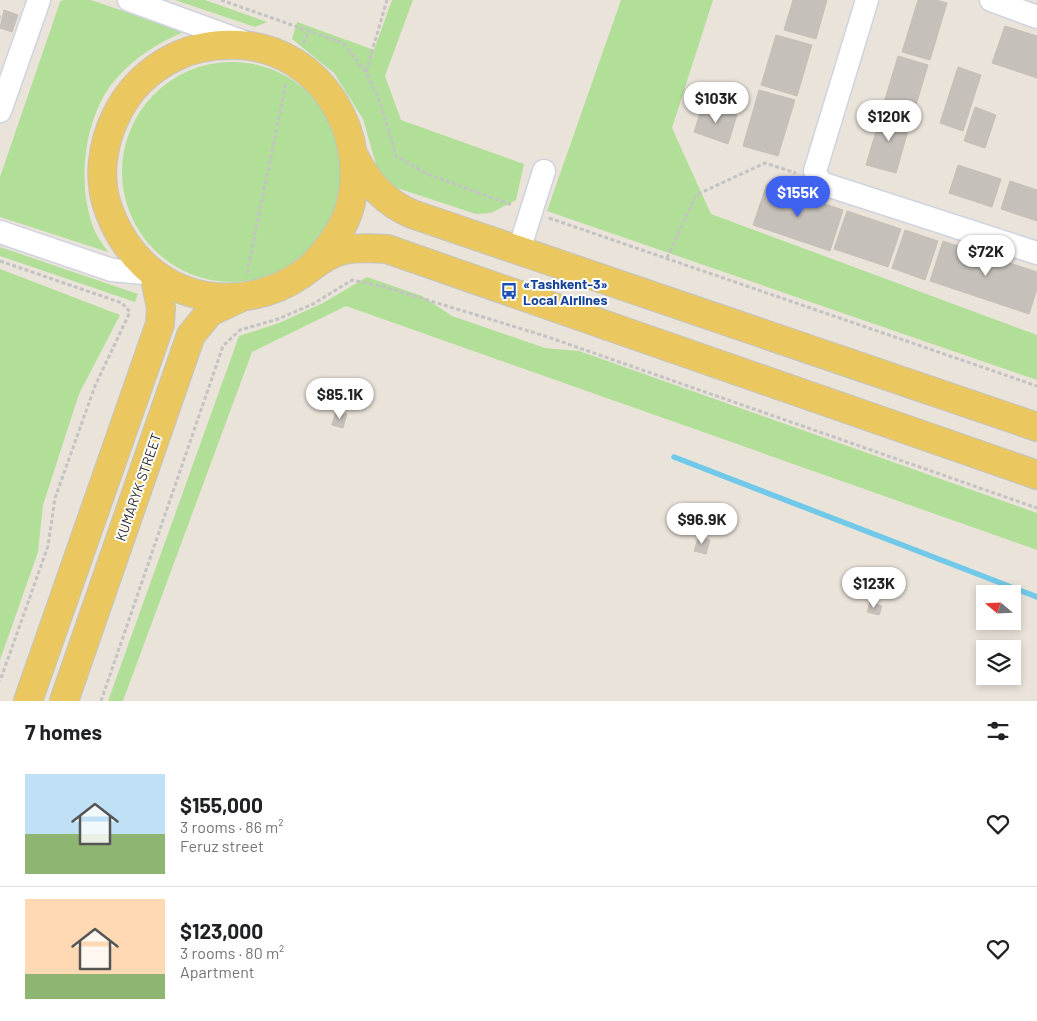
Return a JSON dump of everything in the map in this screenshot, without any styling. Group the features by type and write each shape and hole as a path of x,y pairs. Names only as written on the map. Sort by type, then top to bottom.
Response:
{"main road":[{"path":"224,44 259,48 281,54 294,62 324,87 344,119 354,156 354,186 347,215 328,250 298,277 281,286 262,293 244,289 224,298 196,293 170,283 154,274 138,260 125,244 115,226 107,206 103,186 102,165 105,144 111,124 133,89 148,74 165,62 184,53 224,44"},
{"path":"354,156 371,183 384,198 402,210 1037,427"},
{"path":"314,264 334,253 356,248 376,248 398,252 1037,474"},
{"path":"28,701 160,324 161,308 154,274"},
{"name":"KUMARYK STREET","path":"64,701 191,335 210,312 244,289"}],"street":[{"path":"0,111 39,0"},
{"path":"129,0 259,48"},
{"path":"867,0 815,171 818,179 824,184 1037,253"},
{"path":"991,0 1037,18"},
{"path":"519,250 544,171"},
{"path":"0,232 112,270 129,278 143,289 154,305 160,324"},
{"path":"112,270 154,274"}],"path":[{"path":"221,0 343,43 366,72 380,102 396,156 427,174 531,212 1037,386"},
{"path":"366,72 387,0"},
{"path":"301,46 310,30"},
{"path":"244,289 287,77"},
{"path":"667,258 696,195 765,163 818,179"},
{"path":"0,260 122,303 130,312 94,386 55,498 48,546 0,681"},
{"path":"101,701 223,346 240,330 278,319 313,304 352,280 385,287 546,336 1037,508"}],"green space":[{"path":"63,0 91,0 184,32 155,46 130,65 115,80 104,95 96,112 86,152 85,192 88,211 94,229 108,252 0,217 0,177 60,2"},
{"path":"175,0 205,0 267,22 255,27"},
{"path":"392,0 413,0 385,76 401,120 524,164 516,200 491,213 476,214 394,187 379,175 363,119 334,73 292,39 297,22 374,50"},
{"path":"621,0 713,0 672,128 711,214 1037,335 1037,380 547,211"},
{"path":"232,62 264,67 284,75 301,87 317,103 329,120 337,140 342,172 337,204 329,224 317,241 301,257 284,269 264,277 232,282 200,277 180,269 163,257 147,241 135,224 127,204 122,172 127,140 135,120 147,103 163,87 180,75 200,67"},
{"path":"0,247 138,294 135,302 0,256"},
{"path":"0,269 120,315 79,394 43,505 38,552 0,660"},
{"path":"367,277 422,296 452,316 545,348 579,351 1037,513 1037,550 346,306 252,352 123,701 108,701 239,336 279,323 323,303"}],"building":[{"path":"793,0 827,0 816,39 784,30"},
{"path":"918,0 936,0 947,3 930,60 902,52"},
{"path":"4,10 18,15 12,32 0,28"},
{"path":"1005,26 1037,36 1037,78 992,63"},
{"path":"776,35 812,45 797,96 761,85"},
{"path":"898,56 928,65 913,115 883,106"},
{"path":"958,67 981,75 963,131 940,123"},
{"path":"759,90 795,100 778,156 743,146"},
{"path":"703,104 737,115 728,144 694,132"},
{"path":"975,107 996,115 985,148 964,141"},
{"path":"882,111 911,120 896,173 866,165"},
{"path":"958,165 1001,179 992,207 949,193"},
{"path":"1010,181 1037,190 1037,221 1001,209"},
{"path":"767,184 843,210 830,251 753,225"},
{"path":"847,211 901,229 888,267 834,249"},
{"path":"905,230 938,241 925,280 892,268"},
{"path":"943,241 1037,272 1037,289 1029,314 930,281"},
{"path":"336,411 347,414 343,428 332,425"},
{"path":"699,536 710,540 706,554 694,551"},
{"path":"870,602 882,606 879,615 867,612"}],"waterway":[{"path":"674,457 1037,597"}],"place":[{"name":"«Tashkent-3» Local Airlines","path":"509,291"}]}
